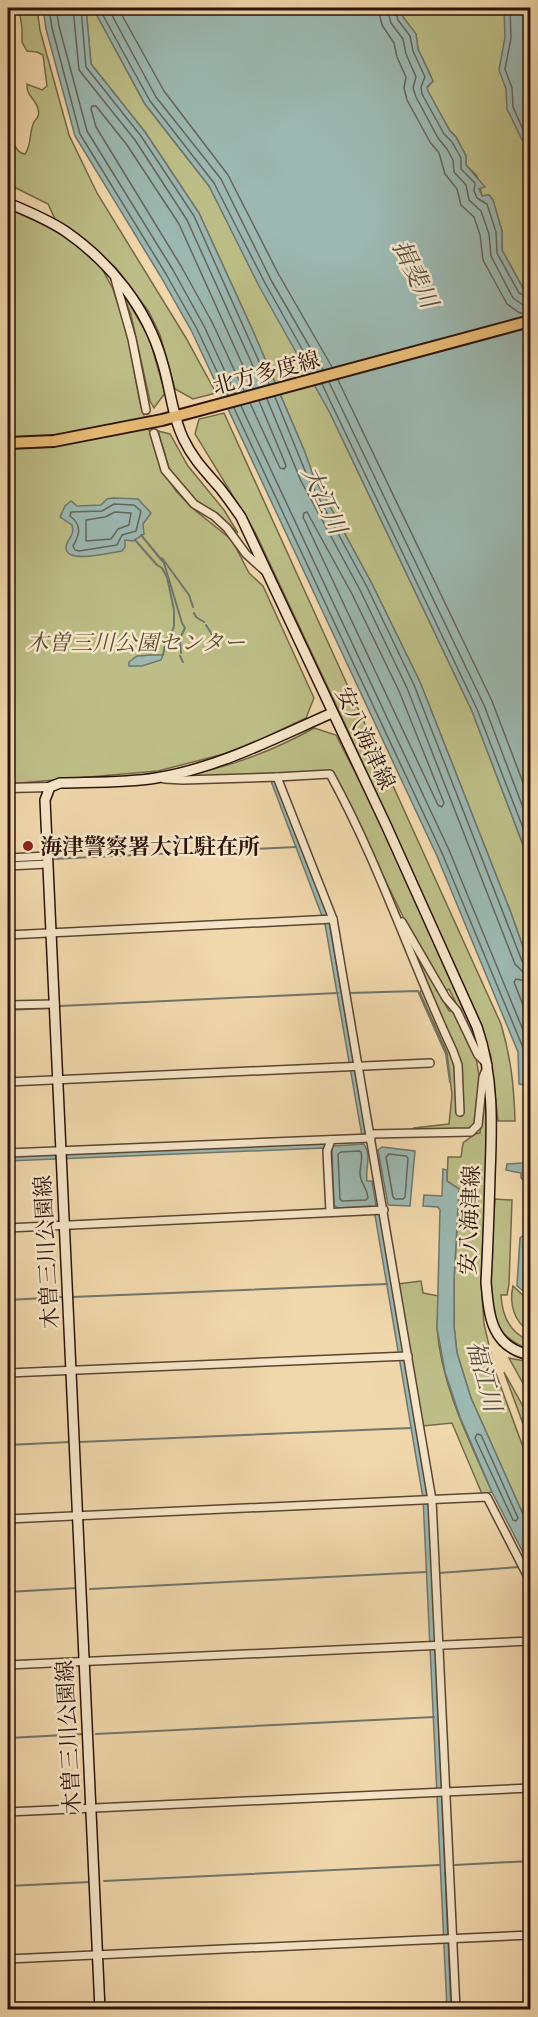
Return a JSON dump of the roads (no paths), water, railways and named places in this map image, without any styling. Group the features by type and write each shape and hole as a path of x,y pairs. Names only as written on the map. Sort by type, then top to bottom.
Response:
{"main road":[{"name":"安八海津線","path":"8,203 65,231 95,256 130,294 154,337 183,438 194,459 221,489 241,517 386,825 477,1027 488,1065 492,1125 486,1282 488,1308 492,1325 501,1340 515,1351 531,1355"},
{"name":"北方多度線","path":"8,443 54,441 120,430 176,417 531,321"},
{"path":"50,787 60,783 155,778 184,772 229,758 332,713"},
{"name":"木曽三川公園線","path":"50,787 45,800 47,860 100,2010"}],"street":[{"path":"114,275 132,339 146,410"},
{"path":"154,433 165,470 194,504 227,528 246,554 267,573"},
{"path":"155,778 183,780 330,774 348,806 394,907 410,951 453,1051 460,1083 460,1112"},
{"path":"277,777 329,920 355,1066 371,1136 378,1210 428,1500 448,1939 456,2010"},
{"path":"8,789 50,787"},
{"path":"8,858 47,860"},
{"path":"8,866 47,860"},
{"path":"8,1153 61,1156 329,1145 371,1136 471,1132 478,1125 483,1077 488,1065 478,1055 457,1011 446,998 394,907"},
{"path":"8,935 329,920"},
{"path":"8,1005 55,1004"},
{"path":"8,1082 430,1063"},
{"path":"329,1145 330,1212"},
{"path":"8,1228 378,1210"},
{"path":"8,1373 404,1356"},
{"path":"8,1520 487,1497 531,1581"},
{"path":"8,1665 531,1641"},
{"path":"8,1812 531,1788"},
{"path":"8,1959 531,1935"}],"water":[{"name":"大江川","path":"43,8 86,8 91,64 145,132 199,213 253,331 313,475 372,584 420,682 511,913 530,967 530,1296 517,1286 520,1238 524,1235 525,1182 521,1178 521,1173 506,1170 507,1164 522,1163 528,1159 528,1088 519,1084 518,1052 437,856 192,332 75,136 46,29"},
{"name":"揖斐川","path":"93,8 400,8 403,17 416,34 418,49 433,81 427,87 428,91 466,156 466,165 485,187 479,189 482,196 489,195 493,200 502,231 502,250 524,290 530,294 530,863 472,711 330,413 259,286 209,186 145,104"},
{"path":"504,8 530,8 530,51 527,49 525,55 530,96 530,166 524,144 507,109 506,89 499,70 505,37"},
{"path":"107,499 138,499 151,513 143,524 144,534 133,541 125,540 125,547 122,551 81,556 68,552 66,547 73,529 72,525 60,517 65,506 71,501 77,506 101,505"},
{"path":"163,655 161,660 142,666 129,666 129,662 137,656"},
{"path":"271,781 275,782 328,916 366,1135 362,1136 325,924"},
{"path":"323,1143 334,1146 364,1144 366,1149 367,1181 372,1181 380,1216 429,1504 451,2009 447,2009 423,1498 375,1215 371,1206 338,1208 334,1205 332,1150 324,1148 8,1161 8,1156"},
{"path":"382,1147 415,1151 410,1206 388,1205 378,1150"},
{"path":"443,1169 447,1170 447,1181 459,1189 454,1280 454,1326 457,1353 471,1398 530,1530 530,1566 492,1492 460,1417 445,1372 437,1328 440,1210 438,1207 423,1206 424,1195 442,1196"}],"waterway":[{"path":"141,535 164,563 185,628 180,638 181,653"},
{"path":"135,540 162,568 167,577 174,610 174,626 171,635 166,639 163,655"},
{"path":"162,558 189,595 193,607"},
{"path":"194,613 204,622"},
{"path":"206,625 215,639"},
{"path":"180,656 183,662"},
{"path":"53,859 296,847"},
{"path":"16,861 42,860"},
{"path":"349,993 418,991 446,1054 450,1082"},
{"path":"60,1006 338,993"},
{"path":"8,1010 50,1008"},
{"path":"72,1297 387,1284"},
{"path":"8,1300 63,1297"},
{"path":"79,1442 411,1428"},
{"path":"8,1445 70,1442"},
{"path":"439,1573 519,1567"},
{"path":"90,1589 426,1572"},
{"path":"8,1592 77,1588"},
{"path":"96,1734 434,1717"},
{"path":"8,1738 84,1734"},
{"path":"455,1865 530,1861"},
{"path":"104,1881 440,1865"},
{"path":"8,1886 90,1882"},
{"path":"486,2010 530,2007"}],"tunnel":[{"path":"146,410 154,433"}],"place":[{"name":"海津警察署大江駐在所","path":"28,846"}],"park label":[{"name":"木曽三川公園センター","path":"136,642"}],"water label":[{"name":"福江川","path":"484,1376"}]}
